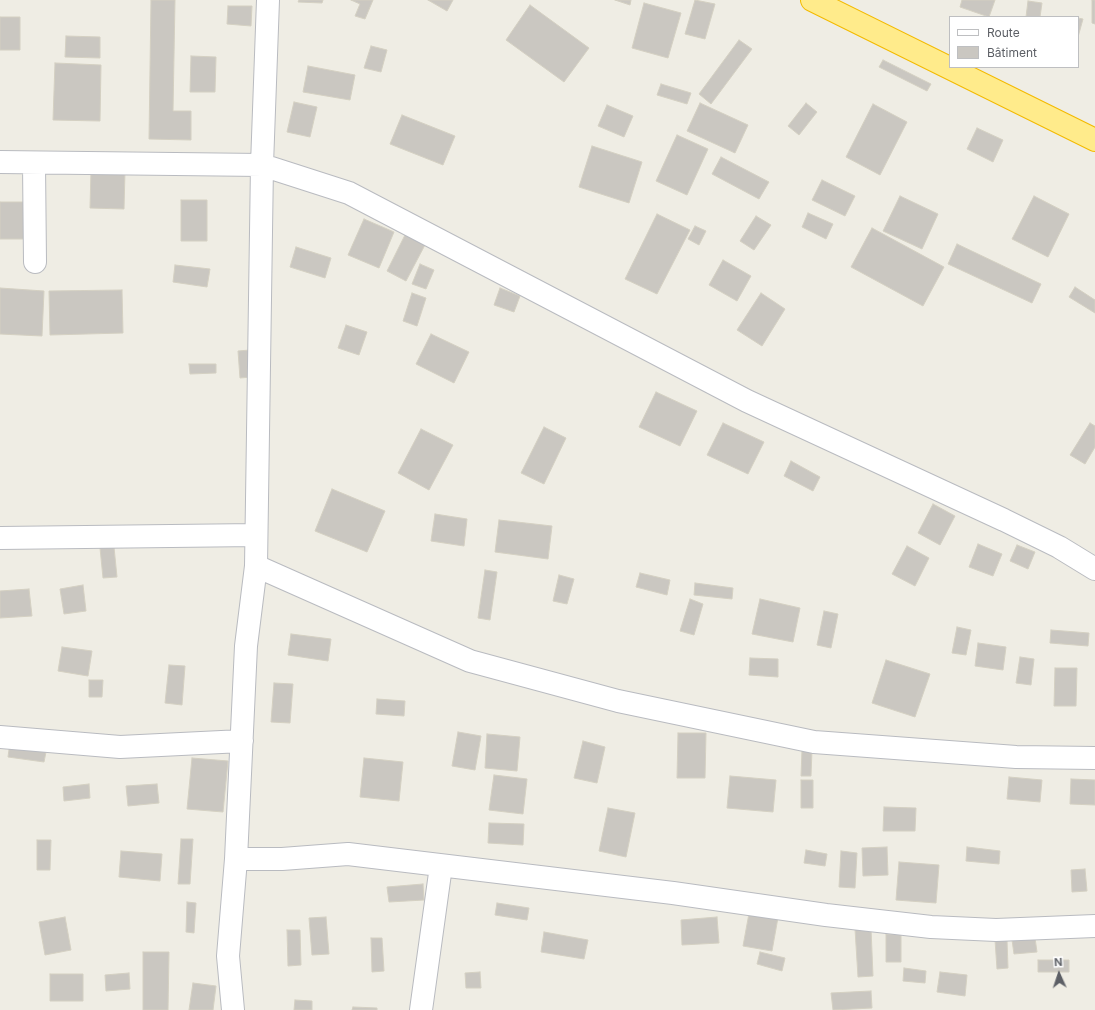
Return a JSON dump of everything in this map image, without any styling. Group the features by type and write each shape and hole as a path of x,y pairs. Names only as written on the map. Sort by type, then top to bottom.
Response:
{"highway":[{"path":"812,0 949,68"},
{"path":"949,68 1095,140"}],"street":[{"path":"233,1010 228,956 236,859 246,646 256,566 262,165 268,0"},
{"path":"0,162 34,164 262,165 349,193 747,401 1011,523 1059,547 1095,569"},
{"path":"34,164 36,262"},
{"path":"0,538 256,535"},
{"path":"256,566 470,661 618,701 814,742 1016,757 1095,758"},
{"path":"0,737 120,747 242,741"},
{"path":"236,859 282,859 348,854 673,893 826,915 931,927 996,930 1095,926"},
{"path":"421,1010 441,866"}],"building":[{"path":"151,0 175,0 173,111 191,111 191,140 149,139"},
{"path":"299,0 323,0 322,3 298,2"},
{"path":"351,0 373,0 365,19 355,16 360,4"},
{"path":"428,0 453,0 447,11"},
{"path":"615,0 631,0 630,5"},
{"path":"695,0 715,4 705,39 685,34"},
{"path":"962,0 995,0 989,16 960,7"},
{"path":"1092,0 1095,0 1095,24 1092,23"},
{"path":"1028,1 1042,3 1040,16 1026,16"},
{"path":"644,3 681,13 668,58 632,48"},
{"path":"530,5 589,48 564,82 506,40"},
{"path":"228,6 252,6 251,26 227,24"},
{"path":"0,17 20,17 20,50 0,50"},
{"path":"1079,18 1083,19 1079,33"},
{"path":"66,36 100,37 100,58 65,57"},
{"path":"739,40 752,49 711,104 699,94"},
{"path":"371,46 387,50 381,72 364,68"},
{"path":"191,56 216,57 215,92 190,92"},
{"path":"883,60 931,84 927,91 879,67"},
{"path":"55,63 101,65 100,121 53,120"},
{"path":"308,66 355,75 350,100 303,92"},
{"path":"661,84 691,93 687,104 657,95"},
{"path":"294,102 317,107 310,137 287,132"},
{"path":"700,103 748,125 735,153 687,131"},
{"path":"806,103 817,112 799,135 788,126"},
{"path":"873,104 907,122 880,175 846,157"},
{"path":"607,105 633,116 624,137 598,126"},
{"path":"402,115 455,136 443,165 390,144"},
{"path":"977,128 1003,140 993,162 967,149"},
{"path":"677,135 708,149 687,195 656,181"},
{"path":"592,146 642,162 629,203 579,187"},
{"path":"721,157 769,182 759,199 712,174"},
{"path":"91,170 125,171 124,209 90,208"},
{"path":"822,180 855,196 845,216 812,200"},
{"path":"900,196 938,214 922,249 883,231"},
{"path":"1034,196 1069,214 1048,257 1012,239"},
{"path":"181,200 207,200 207,241 181,241"},
{"path":"0,202 28,202 27,239 0,239"},
{"path":"808,213 833,224 826,239 802,227"},
{"path":"657,214 690,230 657,294 625,279"},
{"path":"756,216 771,225 754,250 740,241"},
{"path":"364,219 394,232 379,268 348,255"},
{"path":"695,226 706,231 699,245 688,239"},
{"path":"872,228 944,267 923,306 851,267"},
{"path":"406,233 426,243 406,281 387,271"},
{"path":"957,244 1041,284 1032,303 948,264"},
{"path":"296,247 331,258 325,278 290,267"},
{"path":"723,260 751,276 737,301 709,285"},
{"path":"420,264 434,270 426,289 412,284"},
{"path":"175,265 210,269 207,287 173,282"},
{"path":"1075,287 1095,300 1095,313 1069,297"},
{"path":"0,288 44,291 42,336 0,334"},
{"path":"500,288 520,296 514,312 494,305"},
{"path":"122,290 123,333 50,335 49,291"},
{"path":"412,293 426,298 417,326 403,321"},
{"path":"761,293 785,309 762,346 737,330"},
{"path":"346,325 367,332 359,355 338,348"},
{"path":"431,334 469,352 454,383 416,364"},
{"path":"250,350 252,377 240,378 238,351"},
{"path":"189,364 216,364 216,373 190,374"},
{"path":"656,392 697,411 680,446 639,427"},
{"path":"723,423 764,442 748,474 707,455"},
{"path":"1090,423 1095,426 1095,447 1085,464 1070,455"},
{"path":"544,427 566,438 544,484 521,473"},
{"path":"421,429 453,445 429,490 398,473"},
{"path":"791,461 820,477 813,491 784,476"},
{"path":"332,489 385,511 367,552 315,531"},
{"path":"933,504 955,516 940,545 918,533"},
{"path":"435,514 467,519 464,546 431,541"},
{"path":"499,520 552,526 548,559 495,552"},
{"path":"978,544 1002,554 993,576 969,567"},
{"path":"1017,545 1035,552 1028,569 1010,561"},
{"path":"907,546 929,558 915,586 892,574"},
{"path":"114,547 117,577 103,578 100,548"},
{"path":"485,570 497,572 490,620 478,618"},
{"path":"640,573 670,580 667,595 636,587"},
{"path":"559,575 574,579 567,604 553,601"},
{"path":"695,583 733,588 732,599 694,595"},
{"path":"83,585 86,611 64,614 60,589"},
{"path":"29,589 32,616 0,618 0,591"},
{"path":"690,599 703,604 694,635 680,631"},
{"path":"760,599 800,608 793,642 752,634"},
{"path":"824,611 838,614 831,648 817,645"},
{"path":"957,627 971,630 966,655 952,653"},
{"path":"1051,630 1089,633 1088,646 1050,643"},
{"path":"291,634 331,639 328,661 288,655"},
{"path":"978,643 1006,647 1003,670 975,666"},
{"path":"62,647 92,651 88,676 58,671"},
{"path":"1020,657 1034,659 1031,685 1016,683"},
{"path":"750,658 778,659 778,677 749,675"},
{"path":"886,660 930,674 915,717 872,703"},
{"path":"169,665 185,666 182,705 165,703"},
{"path":"1055,668 1077,668 1076,706 1054,706"},
{"path":"89,680 103,680 102,697 89,697"},
{"path":"274,683 293,684 290,723 271,722"},
{"path":"377,699 405,701 404,716 376,714"},
{"path":"458,732 481,736 475,770 452,766"},
{"path":"678,733 706,733 705,778 677,778"},
{"path":"487,734 520,737 517,771 485,768"},
{"path":"583,741 605,747 597,783 574,778"},
{"path":"10,742 47,747 44,762 8,757"},
{"path":"802,750 812,750 811,776 801,776"},
{"path":"192,758 228,761 223,812 187,809"},
{"path":"364,758 403,762 399,801 360,797"},
{"path":"494,775 527,779 523,814 489,810"},
{"path":"730,776 776,780 773,812 727,808"},
{"path":"1009,777 1042,780 1040,802 1007,799"},
{"path":"1071,779 1095,780 1095,805 1070,804"},
{"path":"801,780 813,780 813,808 801,808"},
{"path":"89,784 90,798 64,801 63,787"},
{"path":"157,784 159,803 128,806 126,786"},
{"path":"884,807 916,808 915,831 883,831"},
{"path":"608,808 635,813 626,857 599,851"},
{"path":"489,823 524,824 523,845 488,843"},
{"path":"181,839 193,839 190,884 178,884"},
{"path":"37,840 51,840 50,870 37,870"},
{"path":"887,847 888,875 863,876 862,848"},
{"path":"967,847 1000,851 999,864 966,861"},
{"path":"806,850 827,854 825,866 804,863"},
{"path":"121,851 162,854 160,881 119,877"},
{"path":"841,851 857,853 855,888 839,887"},
{"path":"899,862 939,865 936,903 896,900"},
{"path":"1085,869 1087,891 1072,892 1071,870"},
{"path":"423,884 424,900 389,902 387,887"},
{"path":"187,902 196,903 194,933 186,932"},
{"path":"497,903 529,908 527,920 495,915"},
{"path":"750,908 779,912 772,951 743,946"},
{"path":"65,917 71,950 45,955 39,922"},
{"path":"326,917 329,954 312,955 309,918"},
{"path":"717,917 719,943 682,945 681,920"},
{"path":"871,928 873,976 858,977 855,929"},
{"path":"287,930 300,930 301,965 288,966"},
{"path":"544,932 588,940 584,959 541,952"},
{"path":"886,934 901,935 901,962 886,962"},
{"path":"371,938 382,938 384,971 372,972"},
{"path":"1035,938 1037,952 1014,954 1012,940"},
{"path":"995,940 1007,940 1008,968 997,969"},
{"path":"143,952 169,952 168,1010 143,1010"},
{"path":"760,952 785,958 782,971 757,964"},
{"path":"1038,960 1069,960 1069,972 1038,972"},
{"path":"904,968 926,971 925,983 903,981"},
{"path":"480,972 481,988 466,988 465,973"},
{"path":"940,972 967,975 965,996 937,992"},
{"path":"129,973 130,989 106,991 105,975"},
{"path":"50,974 83,974 83,1001 50,1001"},
{"path":"193,983 216,986 213,1010 189,1010"},
{"path":"871,991 872,1008 833,1010 831,993"},
{"path":"295,1000 312,1001 312,1010 294,1010"},
{"path":"353,1007 377,1008 377,1010 352,1010"}]}
